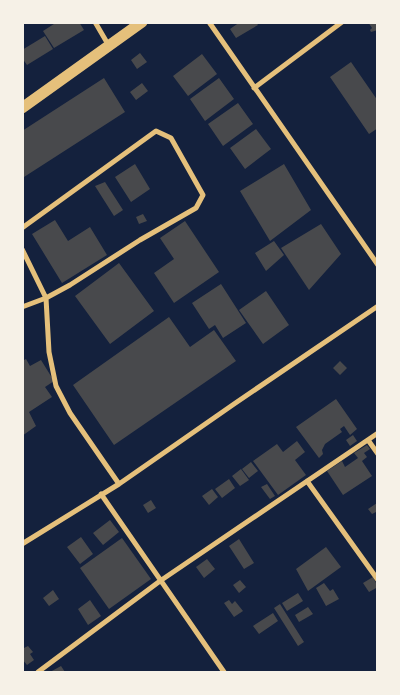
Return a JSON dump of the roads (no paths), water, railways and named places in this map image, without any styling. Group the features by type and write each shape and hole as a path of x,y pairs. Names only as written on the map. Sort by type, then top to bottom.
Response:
{"main road":[{"path":"22,108 142,22"}],"street":[{"path":"95,22 109,46"},
{"path":"209,22 378,265"},
{"path":"254,88 342,22"},
{"path":"22,228 156,131 171,138 203,195 196,208 140,240 70,285 46,298 22,307"},
{"path":"22,249 46,298 49,352 56,386 70,413 119,484"},
{"path":"24,541 119,484 378,306"},
{"path":"38,672 160,581 378,433"},
{"path":"368,440 378,454"},
{"path":"307,481 378,580"},
{"path":"101,494 224,672"}]}
